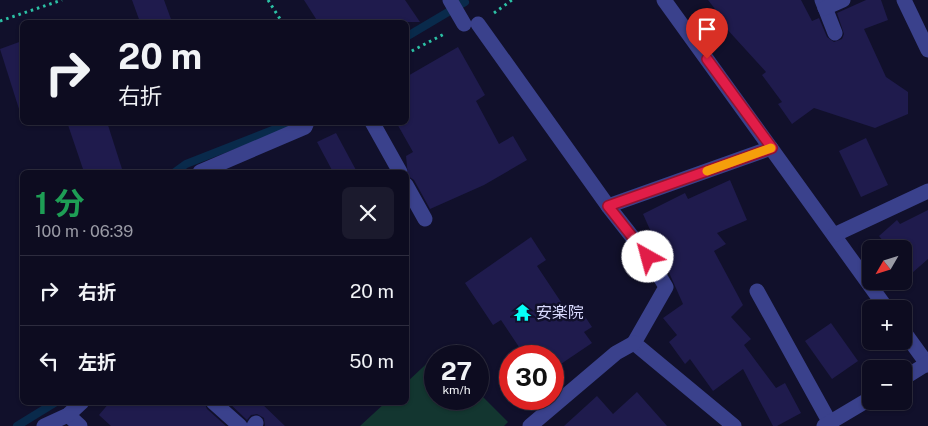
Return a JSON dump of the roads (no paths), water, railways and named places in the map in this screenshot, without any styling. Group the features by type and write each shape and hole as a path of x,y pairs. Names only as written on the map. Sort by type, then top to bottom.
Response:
{"street":[{"path":"450,0 648,257 666,287 634,343 616,353 530,426"},
{"path":"664,0 881,300"},
{"path":"835,33 823,4 843,0"},
{"path":"904,0 928,50"},
{"path":"205,170 305,125"},
{"path":"374,125 399,170"},
{"path":"608,206 772,148"},
{"path":"409,190 425,219"},
{"path":"834,235 928,191"},
{"path":"757,291 827,424 862,403"},
{"path":"634,343 734,426"},
{"path":"912,343 928,364 912,373"},
{"path":"44,426 68,415 79,405"},
{"path":"216,405 240,426"},
{"path":"68,415 80,426"}],"waterway":[{"path":"409,35 465,2 463,0"},
{"path":"178,170 186,164 285,125"},
{"path":"17,426 51,405"}],"place":[{"name":"安楽院","path":"522,312"}]}
